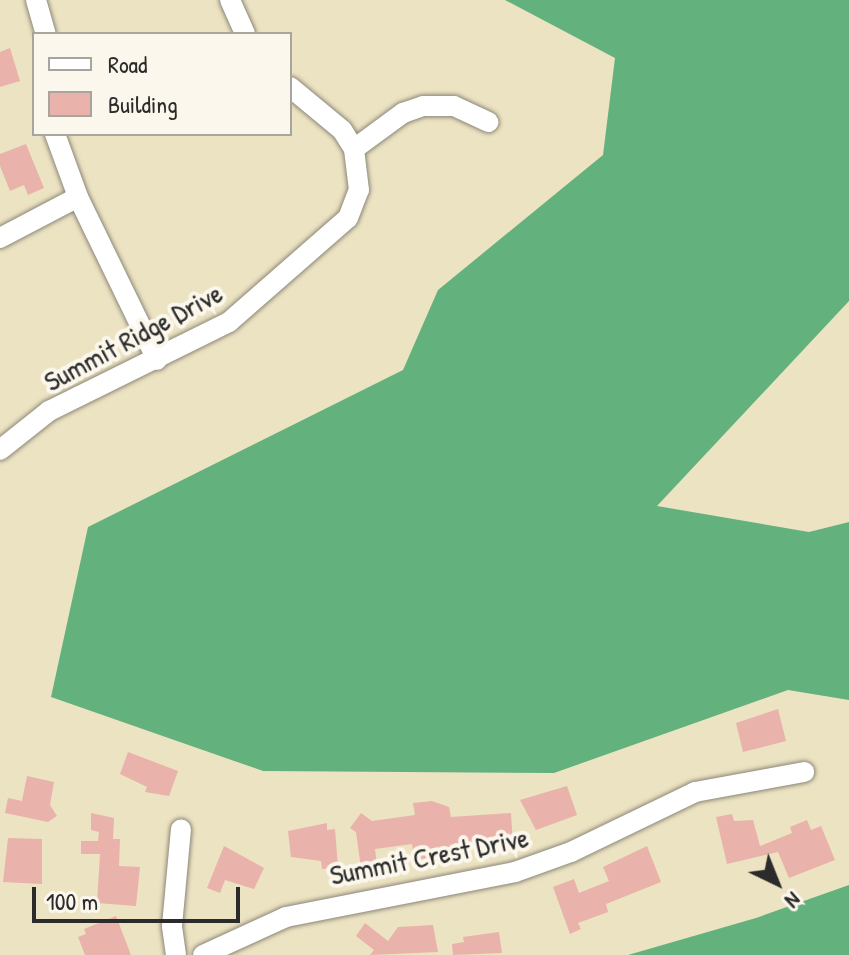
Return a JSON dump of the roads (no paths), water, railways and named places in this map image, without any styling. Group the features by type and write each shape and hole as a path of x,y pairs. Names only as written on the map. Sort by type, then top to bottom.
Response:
{"street":[{"path":"36,0 45,32"},
{"path":"230,0 244,32"},
{"path":"292,89 342,130 354,149 403,113 423,106 454,106 488,122"},
{"path":"56,136 78,197 157,360"},
{"name":"Summit Ridge Drive","path":"0,450 49,411 229,322 348,218 359,190 354,149"},
{"path":"0,238 78,197"},
{"name":"Summit Crest Drive","path":"203,955 253,930 323,906 515,872 571,852 695,792 804,772"},
{"path":"176,955 172,926 181,829"}]}
